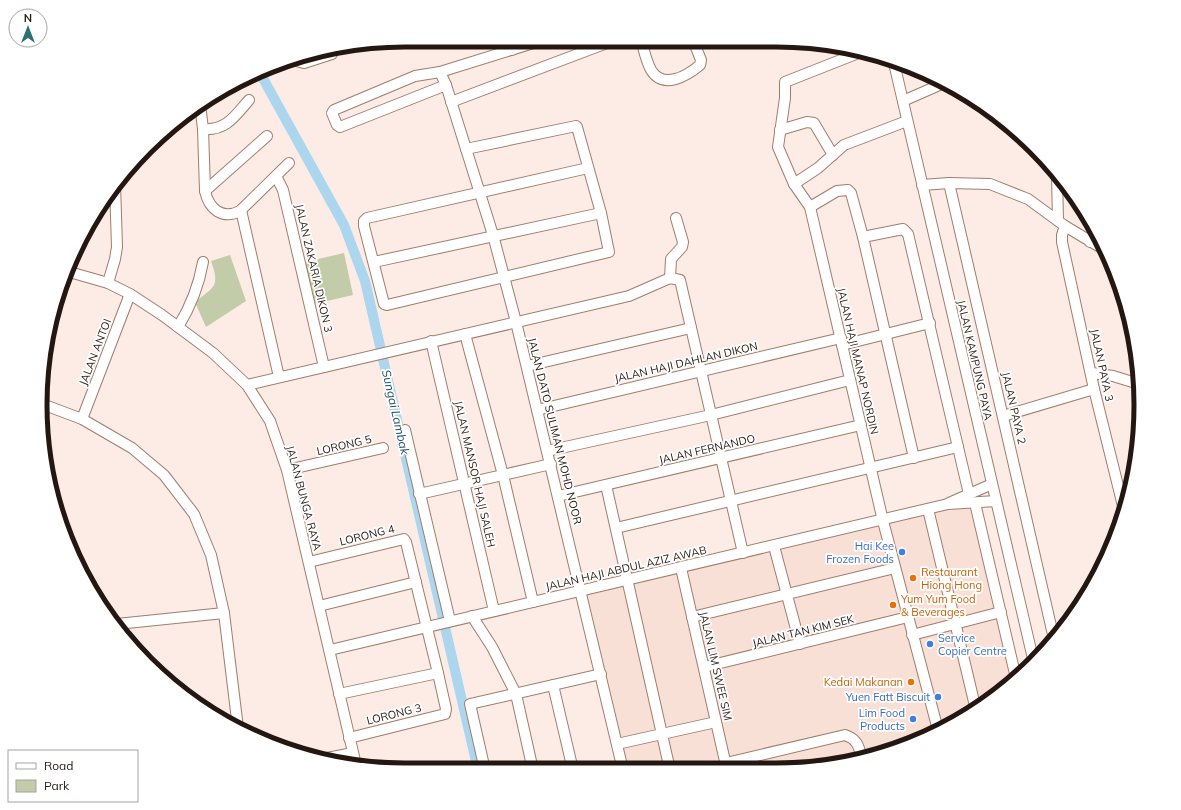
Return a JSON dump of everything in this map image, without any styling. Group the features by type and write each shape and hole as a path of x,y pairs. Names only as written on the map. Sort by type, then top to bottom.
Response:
{"street":[{"path":"446,85 340,127 332,113 334,110 415,76 440,72 521,47"},
{"path":"451,102 596,47"},
{"path":"643,47 652,71 661,79 669,81 681,78 700,65 702,60 696,47"},
{"path":"302,62 315,61 329,55"},
{"path":"852,55 785,82 785,98 778,147 794,184 810,207 837,191 848,190 851,194 863,237 914,458"},
{"name":"JALAN KAMPUNG PAYA","path":"895,67 1032,655"},
{"name":"JALAN DATO SULIMAN MOHD NOOR","path":"440,72 446,85 493,235 516,322 621,763"},
{"path":"903,101 938,86"},
{"path":"203,129 214,130 224,126 249,100"},
{"path":"201,111 203,129 205,191 207,200 212,208 218,213 237,212 289,163"},
{"path":"794,184 818,168 844,145 907,121"},
{"path":"780,130 807,122 814,124 833,155"},
{"path":"466,149 575,125 577,127 610,249 607,254 387,305 384,304 364,226 364,221 367,218 588,168"},
{"path":"205,191 267,136"},
{"name":"JALAN ZAKARIA DIKON 3","path":"276,176 283,190 324,367"},
{"path":"922,185 949,183 990,184 1028,199 1062,224 1096,245"},
{"name":"JALAN PAYA 2","path":"949,183 1052,632"},
{"name":"JALAN PAYA 3","path":"1057,183 1062,224 1062,242 1094,388 1121,500"},
{"path":"108,283 117,247 115,195"},
{"name":"JALAN HAJI MANAP NORDIN","path":"810,207 883,521 937,725"},
{"path":"237,212 279,377"},
{"path":"374,262 600,213"},
{"path":"670,278 672,259 682,247 676,218"},
{"path":"863,237 903,230 908,234 969,494"},
{"path":"1090,242 1092,238"},
{"path":"178,327 188,310 200,281 204,262"},
{"name":"JALAN BUNGA RAYA","path":"72,273 108,283 130,294 213,353 247,385 270,421 287,470 355,759"},
{"path":"247,385 629,296 670,278 680,280 743,553"},
{"name":"JALAN ANTOI","path":"82,419 130,294"},
{"name":"JALAN HAJI DAHLAN DIKON","path":"537,410 701,371 841,341 885,334 930,323"},
{"path":"527,366 691,328"},
{"path":"465,334 503,475 533,602"},
{"name":"JALAN MANSOR HAJI SALEH","path":"432,341 494,611"},
{"path":"1092,374 1113,376 1133,382"},
{"path":"547,451 711,415 850,380"},
{"path":"1003,416 1094,388"},
{"path":"47,406 82,419 132,448 164,475 194,514 211,555 224,614 237,721"},
{"name":"JALAN FERNANDO","path":"558,496 861,426"},
{"path":"405,430 445,623"},
{"path":"616,528 958,447"},
{"name":"LORONG 5","path":"287,470 383,448"},
{"path":"419,494 550,464"},
{"path":"948,504 992,484"},
{"path":"606,485 668,763"},
{"path":"948,504 996,501"},
{"path":"975,503 1015,672"},
{"name":"JALAN HAJI ABDUL AZIZ AWAB","path":"330,650 883,521 948,504"},
{"path":"928,509 957,624 975,703"},
{"name":"LORONG 4","path":"309,562 402,539 406,542 416,582"},
{"path":"774,546 800,644"},
{"name":"JALAN LIM SWEE SIM","path":"681,568 726,763"},
{"path":"692,617 895,568"},
{"path":"319,606 416,582 438,673 340,694"},
{"path":"912,635 1001,612"},
{"path":"121,624 224,614"},
{"path":"472,616 492,647 516,694 531,763"},
{"name":"JALAN TAN KIM SEK","path":"704,668 908,617"},
{"name":"LORONG 3","path":"349,738 445,714 446,709 438,673"},
{"path":"484,763 470,706 601,674"},
{"path":"554,685 571,763"},
{"path":"617,744 716,722"},
{"path":"742,763 845,735 853,738 858,744 861,753"},
{"path":"336,756 353,753"}],"shaded area":[{"path":"979,506 1017,670 994,689 955,715 913,736 869,751 846,756 823,760 776,763 618,763 578,596 949,507"}],"green space":[{"path":"344,253 353,295 314,304 305,262"},
{"path":"230,255 246,301 206,327 195,302 214,285 215,276 211,261"}],"waterway":[{"name":"Sungai Lambak","path":"262,77 344,225 365,281 476,763"}],"place":[{"name":"Hai Kee Frozen Foods","path":"902,552"},
{"name":"Restaurant Hiong Hong","path":"913,578"},
{"name":"Yum Yum Food & Beverages","path":"893,605"},
{"name":"Service Copier Centre","path":"930,644"},
{"name":"Kedai Makanan","path":"911,682"},
{"name":"Yuen Fatt Biscuit","path":"938,697"},
{"name":"Lim Food Products","path":"913,719"}]}
